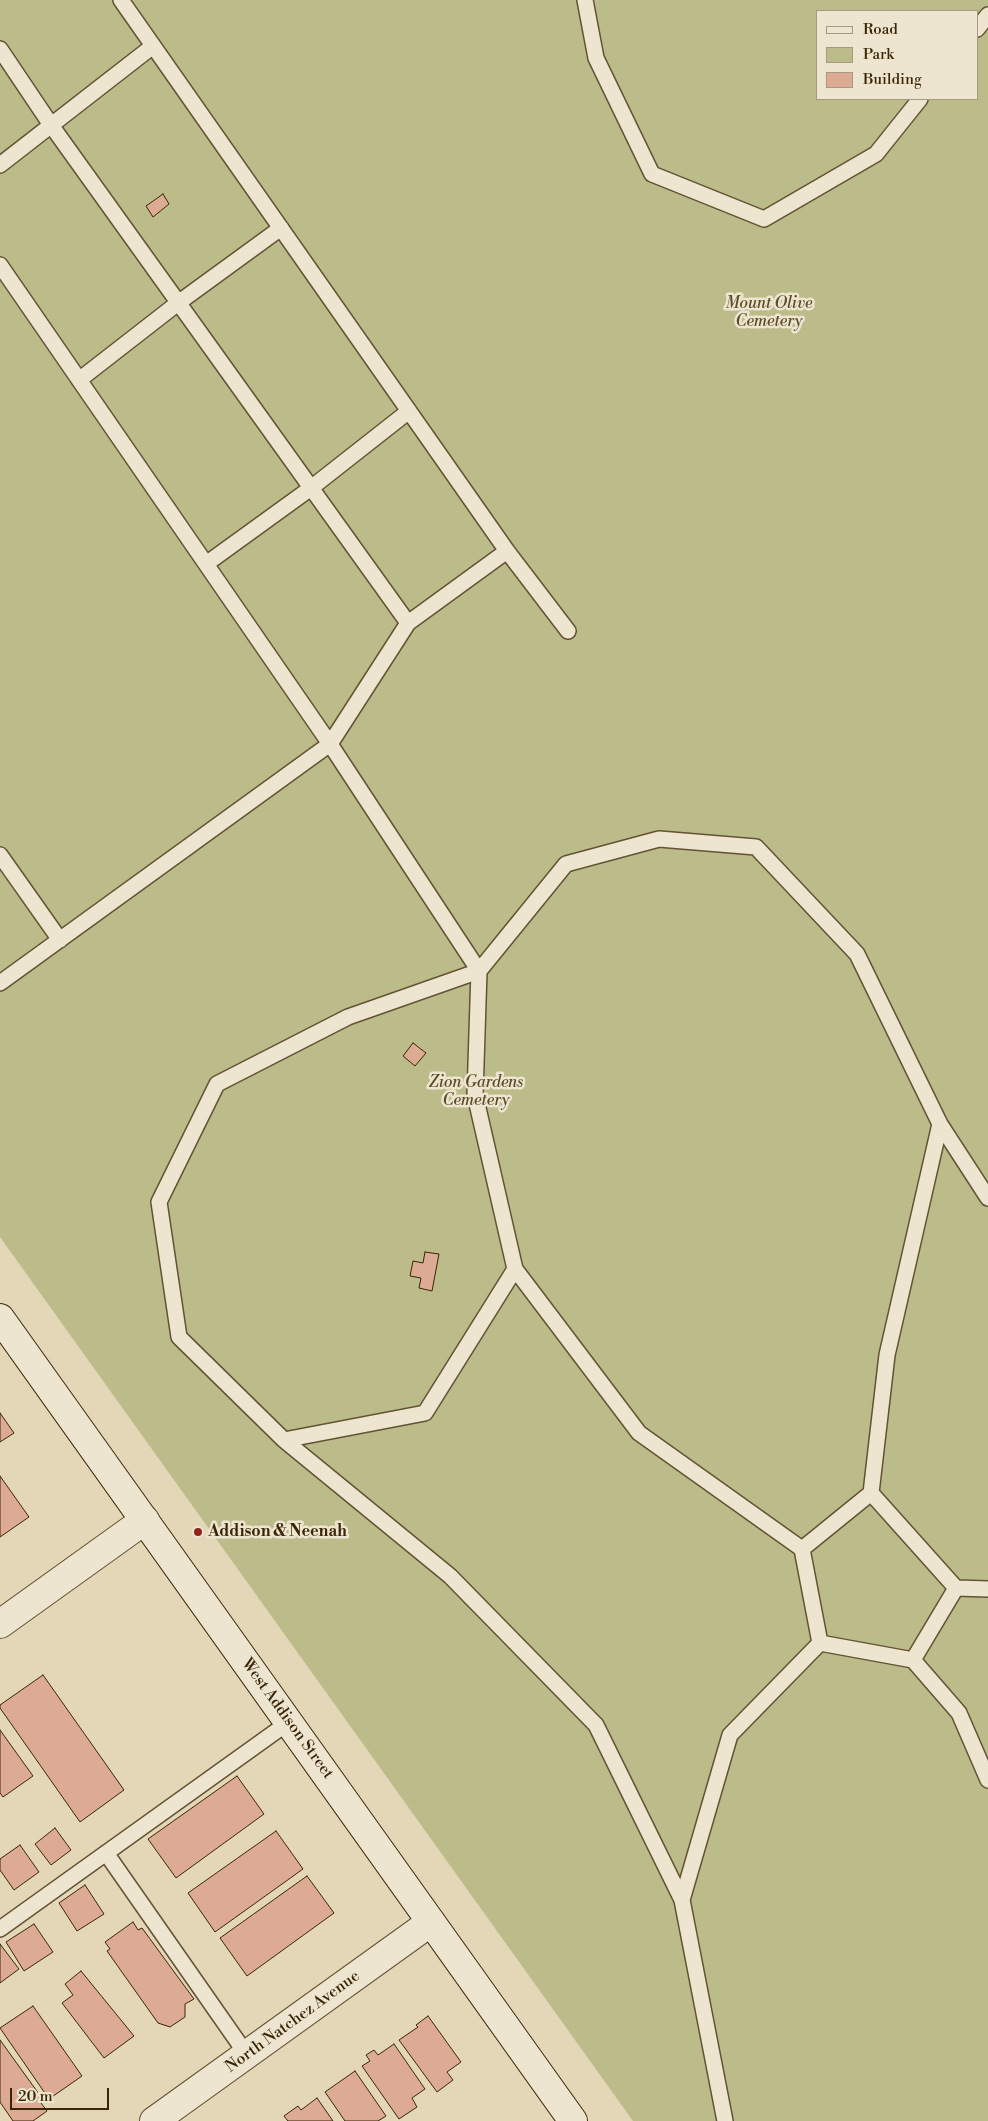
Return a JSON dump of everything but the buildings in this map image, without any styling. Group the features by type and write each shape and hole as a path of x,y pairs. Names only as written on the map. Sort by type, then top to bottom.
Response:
{"street":[{"name":"West Addison Street","path":"1,1321 574,2121"},
{"path":"0,1624 145,1520"},
{"name":"North Natchez Avenue","path":"154,2121 431,1922"}],"lane":[{"path":"121,0 507,551 568,631"},
{"path":"585,0 596,58 652,174 764,219 876,154 919,100"},
{"path":"978,28 988,15"},
{"path":"0,165 153,46"},
{"path":"0,49 51,125 408,623"},
{"path":"79,380 178,303 281,228"},
{"path":"0,265 330,744 479,970 475,1095 514,1269 639,1433 802,1549 820,1643"},
{"path":"206,564 311,488 409,411"},
{"path":"0,983 330,744 408,623 507,551"},
{"path":"725,2121 682,1900 596,1725 450,1576 284,1440 179,1337 159,1202 217,1084 348,1017 479,970 566,864 659,839 756,847 857,954 940,1124 988,1198"},
{"path":"0,855 60,940"},
{"path":"802,1549 871,1493 887,1355 940,1124"},
{"path":"284,1440 425,1414 514,1269"},
{"path":"871,1493 956,1588 988,1589"},
{"path":"913,1660 956,1588"},
{"path":"682,1900 730,1735 820,1643"},
{"path":"820,1643 913,1660 959,1713 988,1780"},
{"path":"0,1929 289,1722"},
{"path":"106,1852 247,2054"}],"green space":[{"name":"Zion Gardens Cemetery","path":"0,0 988,0 988,2121 633,2121 0,1237"}],"place":[{"name":"Addison & Neenah","path":"198,1532"}],"park label":[{"name":"Mount Olive Cemetery","path":"769,313"}]}
